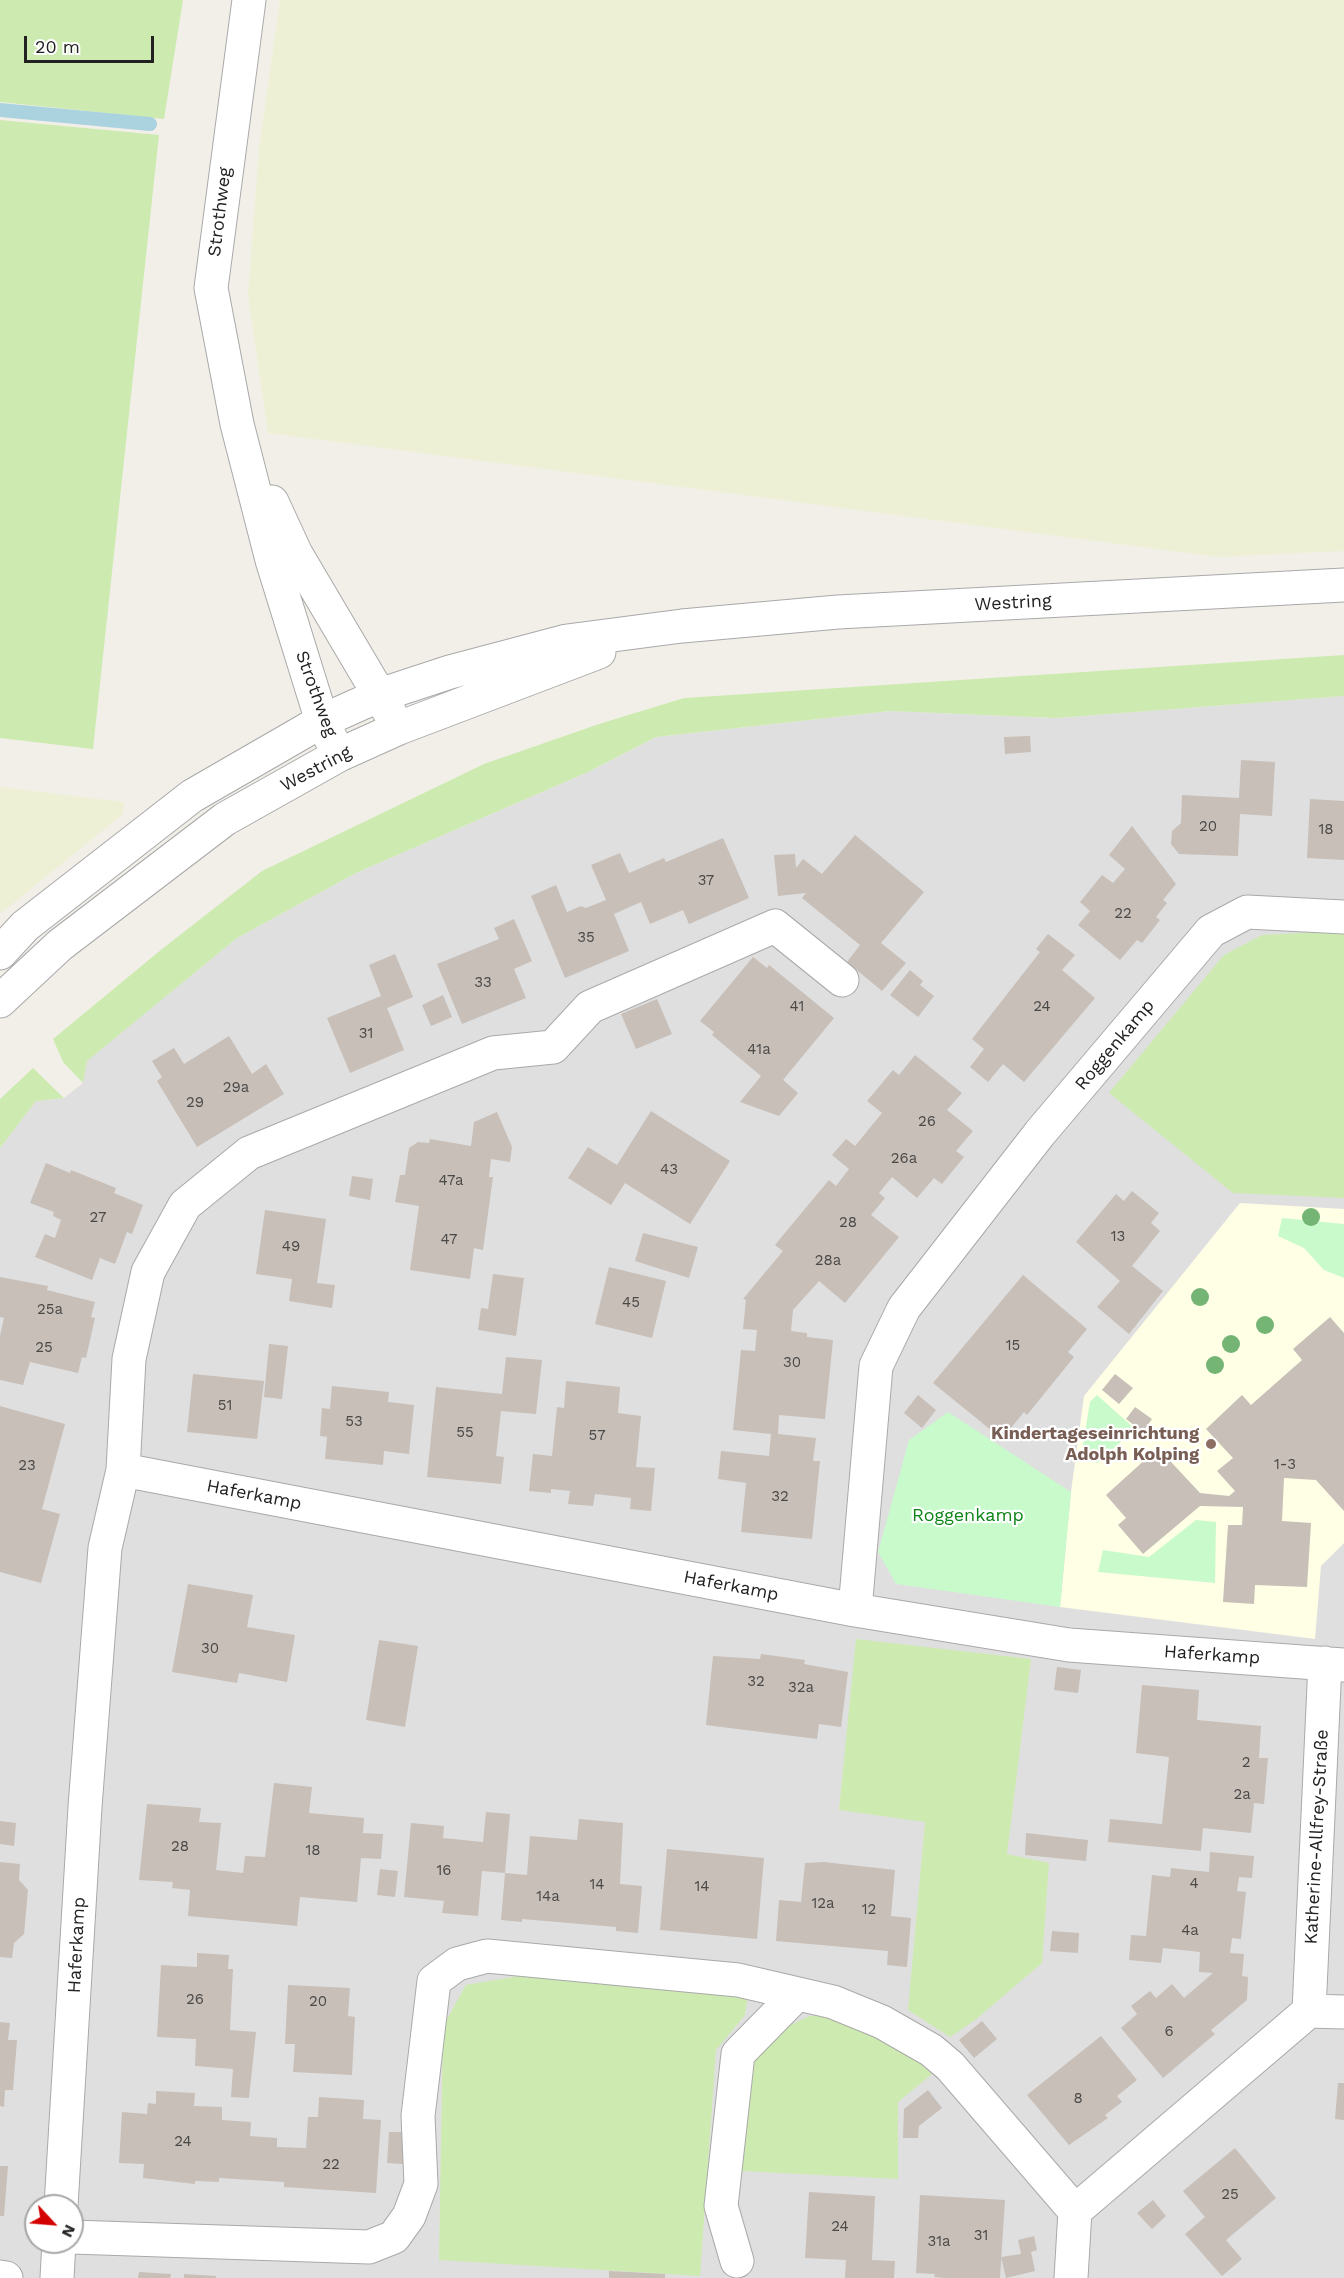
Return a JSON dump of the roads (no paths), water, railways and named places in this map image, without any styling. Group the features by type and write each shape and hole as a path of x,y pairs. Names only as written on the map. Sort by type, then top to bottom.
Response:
{"street":[{"name":"Strothweg","path":"249,0 211,288 237,423 272,560 322,721 339,755"},
{"name":"Strothweg","path":"237,423 296,554 399,728"},
{"name":"Westring","path":"0,953 25,926 192,796 322,721 380,695 450,672 567,641 681,626 838,612 1344,585"},
{"name":"Westring","path":"0,1001 60,945 225,819 339,755 399,728 579,659 681,626"},
{"name":"Roggenkamp","path":"855,1610 876,1366 904,1308 1040,1133 1211,931 1246,912 1344,917"},
{"name":"Haferkamp","path":"62,2194 85,1807 105,1548 123,1470 129,1359 148,1272 185,1205 249,1153 493,1053 553,1047 590,1007 775,926 842,980"},
{"name":"Haferkamp","path":"123,1470 855,1610 1069,1645 1334,1664"},
{"name":"Katherine-Allfrey-Straße","path":"1309,2011 1334,1664"},
{"path":"84,2237 369,2247 394,2237 409,2216 421,2184 418,2116 434,1981 457,1964 487,1956 738,1980 833,2002 882,2022 931,2050 950,2066 1075,2211 1071,2278"},
{"path":"737,2261 721,2206 738,2054 796,1995"},
{"path":"1075,2211 1309,2011 1344,2013"},
{"path":"57,2278 58,2254"},
{"path":"0,2277 6,2278"}],"waterway":[{"path":"0,110 150,124"}],"place":[{"name":"Kindertageseinrichtung Adolph Kolping","path":"1211,1444"}]}
